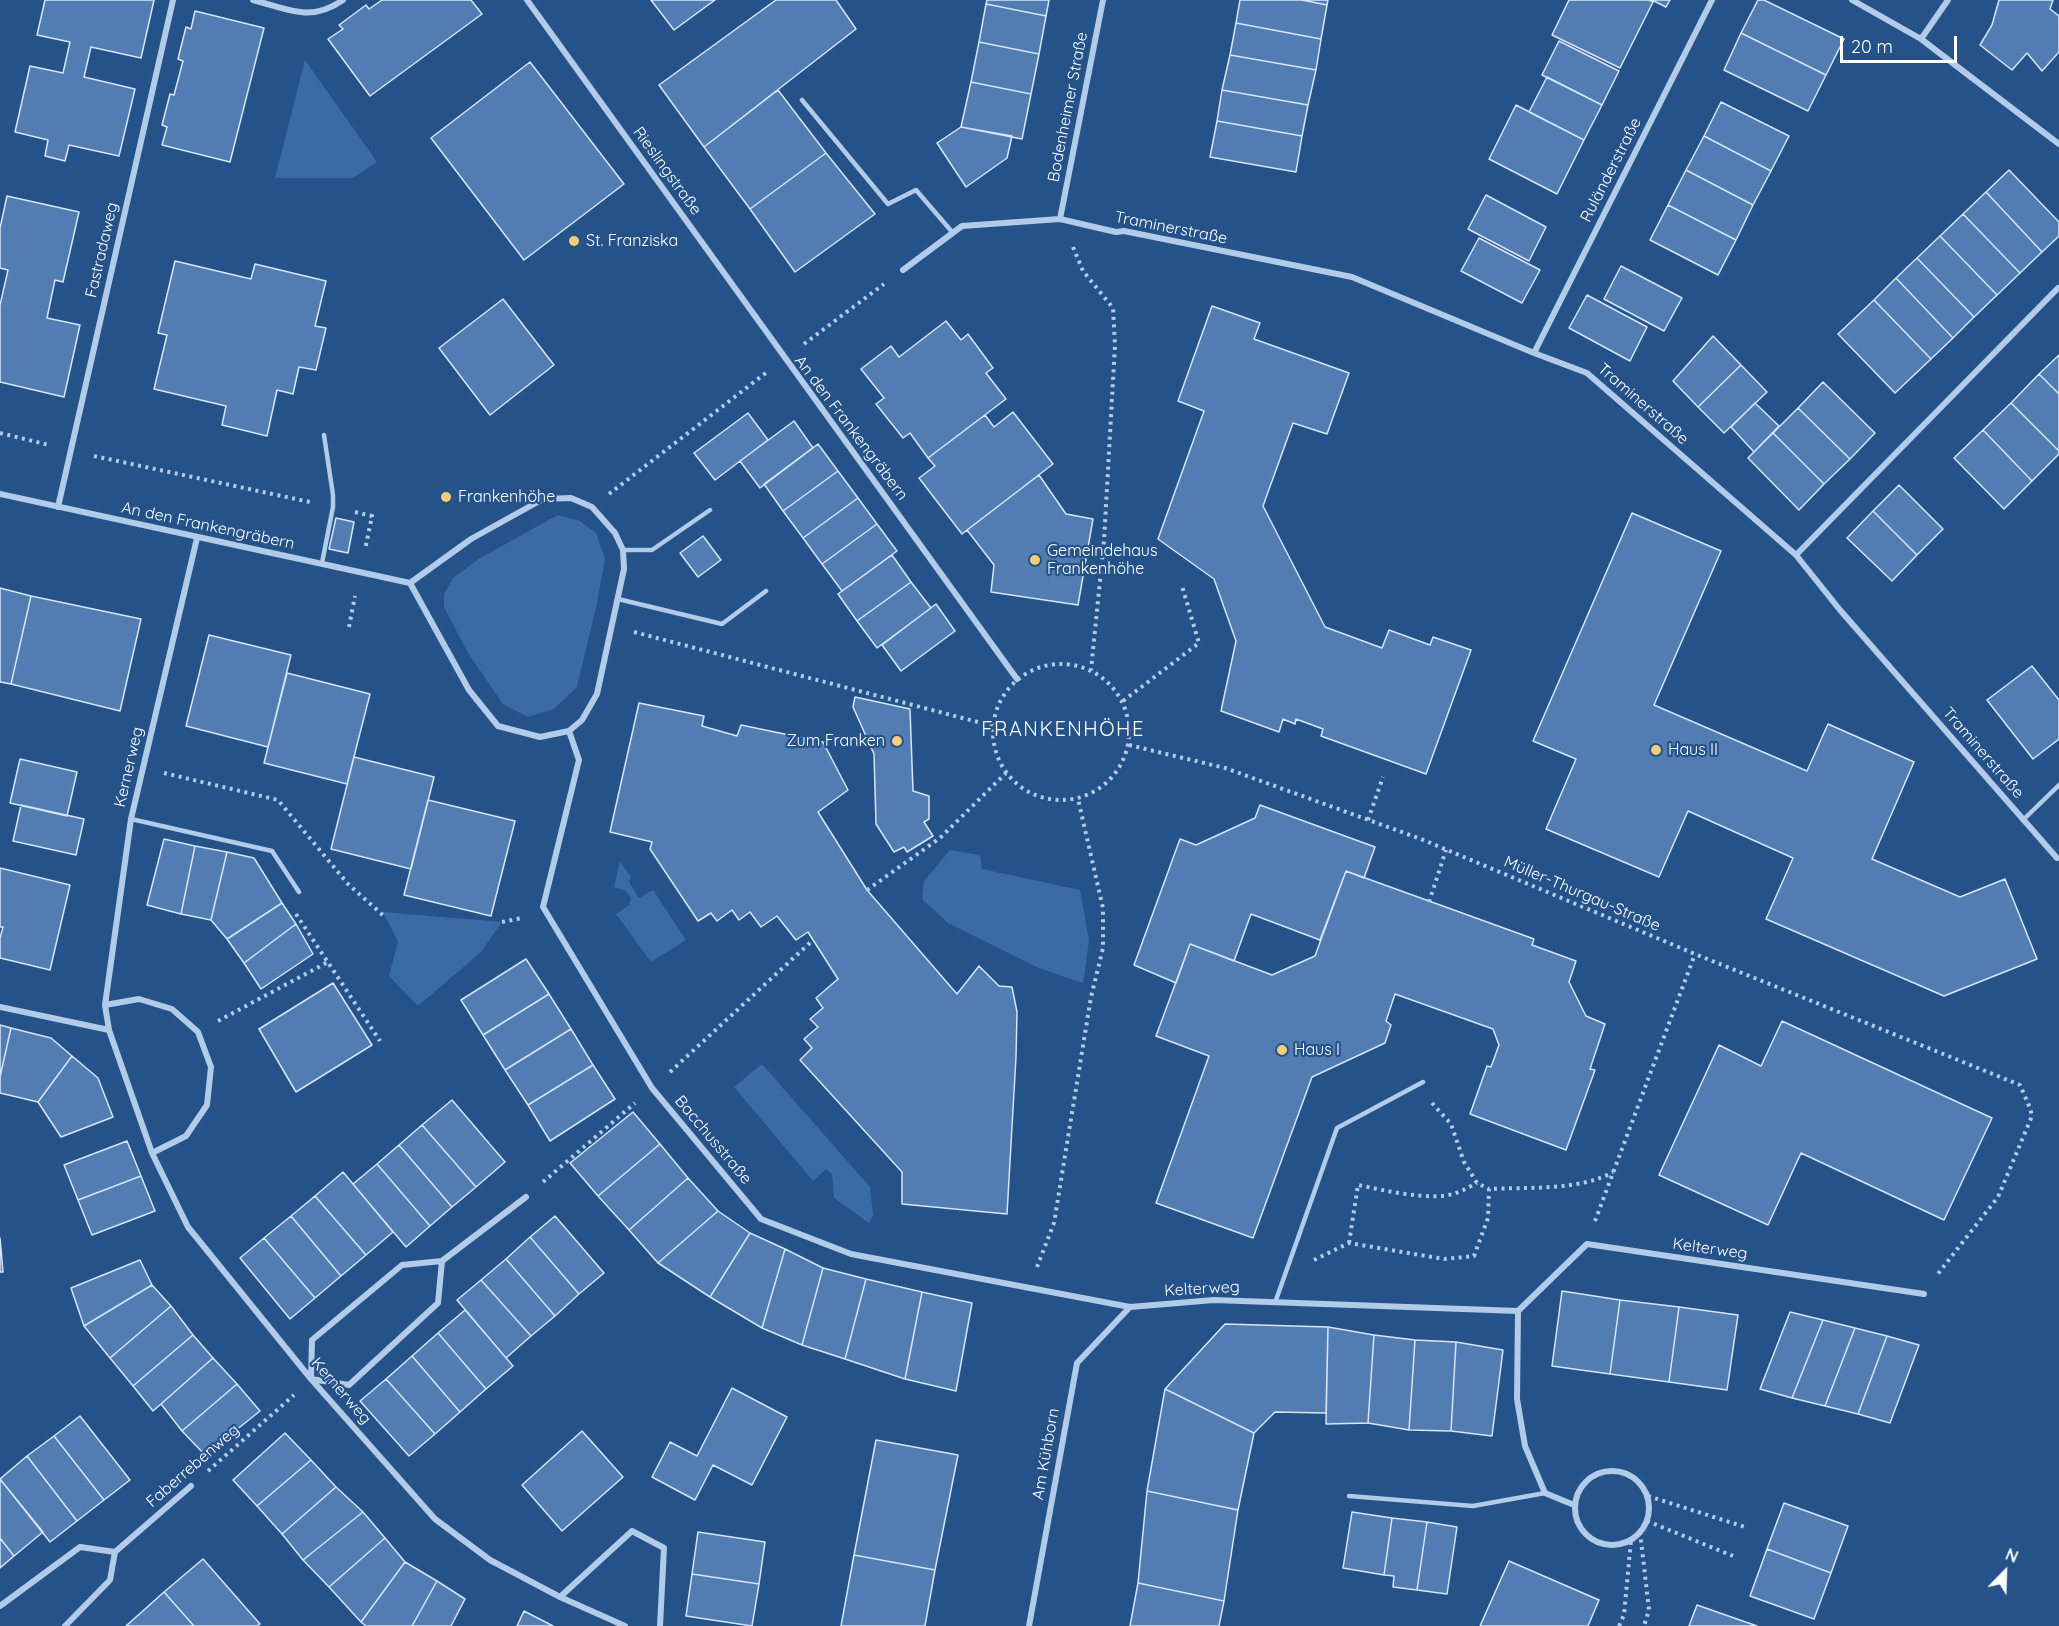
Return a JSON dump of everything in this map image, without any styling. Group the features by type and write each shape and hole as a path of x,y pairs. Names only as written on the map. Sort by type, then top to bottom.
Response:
{"street":[{"name":"Fastradaweg","path":"58,507 173,0"},
{"path":"253,0 308,15 330,9 343,0"},
{"name":"Rieslingstraße","path":"526,0 785,358"},
{"name":"Bodenheimer Straße","path":"1060,219 1103,0"},
{"name":"Ruländerstraße","path":"1534,353 1712,0"},
{"path":"1852,0 1921,39 2059,144"},
{"path":"1921,39 1948,0"},
{"name":"Traminerstraße","path":"953,232 962,226 1060,219 1116,232 1124,231 1352,277 1534,353 1587,372 1796,555 1840,610 2057,858"},
{"path":"903,270 953,232"},
{"path":"1796,555 2058,288"},
{"name":"An den Frankengräbern","path":"785,358 1017,679"},
{"name":"An den Frankengräbern","path":"0,494 410,583"},
{"path":"571,498 592,507 615,533 623,550 624,569 597,694 582,720 569,731 540,737 498,726 468,690 410,583 471,539 543,499 571,498"},
{"name":"Kernerweg","path":"197,538 131,819 105,1005 109,1030 152,1154 188,1227 311,1379 435,1518 490,1560 560,1597 625,1626"},
{"name":"Bacchusstraße","path":"569,731 579,760 543,908 652,1088 761,1219 850,1254 1130,1307"},
{"path":"105,1005 139,999 172,1009 198,1032 211,1067 207,1105 186,1136 152,1154"},
{"path":"0,1007 109,1030"},
{"path":"442,1261 438,1303 349,1385 311,1379 312,1340 402,1265 442,1261 526,1197"},
{"path":"1574,1505 1545,1493 1525,1446 1517,1400 1518,1311 1587,1244"},
{"name":"Kelterweg","path":"1587,1244 1924,1294"},
{"name":"Kelterweg","path":"1130,1307 1214,1300 1276,1300 1518,1311"},
{"name":"Am Kühborn","path":"1029,1626 1077,1363 1130,1307"},
{"path":"1607,1470 1620,1471 1632,1476 1648,1496 1650,1509 1647,1521 1631,1540 1620,1545 1597,1542 1587,1536 1579,1527 1575,1517 1574,1505 1577,1492 1584,1482 1595,1474 1607,1470"},
{"name":"Faberrebenweg","path":"115,1552 191,1486"},
{"path":"560,1597 632,1530 664,1548 660,1626"},
{"path":"0,1606 80,1547 115,1552 110,1580 65,1626"}],"lane":[{"path":"802,100 888,204 916,190 953,232"},
{"path":"322,563 333,507 324,435"},
{"path":"623,550 652,550 710,510"},
{"path":"618,599 722,624 766,591"},
{"path":"2023,820 2059,785"},
{"path":"131,819 272,851 299,892"},
{"path":"1276,1300 1337,1128 1423,1082"},
{"path":"1349,1496 1473,1506 1545,1493"}],"path":[{"path":"1060,219 1083,272 1113,308 1115,345 1104,529 1090,670"},
{"path":"785,358 903,270"},
{"name":"An den Frankengräbern","path":"592,507 785,358"},
{"path":"0,434 372,516 363,557"},
{"path":"1123,701 1199,643 1182,586"},
{"path":"349,627 356,594"},
{"path":"625,629 993,726"},
{"path":"1053,663 1072,664 1090,670 1109,682 1123,701 1130,723 1129,745 1122,764 1111,780 1096,792 1078,799 1058,800 1038,797 1021,787 1006,773 998,758 993,742 993,726 997,708 1005,692 1017,679 1034,668 1053,663"},
{"name":"Müller-Thurgau-Straße","path":"1129,745 1225,768 1368,820 2020,1085 2031,1108 2032,1116 1998,1197 1924,1294"},
{"path":"143,768 278,800 348,884 385,918"},
{"path":"867,890 940,838 1006,773"},
{"path":"1368,820 1383,777"},
{"path":"1029,1287 1054,1223 1091,997 1103,948 1103,908 1078,799"},
{"path":"1429,902 1446,850"},
{"path":"299,892 286,899 380,1041"},
{"path":"652,1088 813,940"},
{"path":"1587,1244 1695,954"},
{"path":"198,1032 328,962"},
{"path":"1423,1082 1434,1107 1451,1124 1464,1162 1477,1183 1490,1189 1578,1183 1600,1179 1613,1172"},
{"path":"552,1176 614,1122"},
{"path":"1349,1243 1358,1185 1401,1194 1432,1195 1454,1194 1477,1183"},
{"path":"1287,1268 1306,1264 1349,1243 1444,1259 1474,1256 1488,1218 1490,1189"},
{"name":"Faberrebenweg","path":"191,1486 289,1401"},
{"path":"1648,1496 1748,1528"},
{"path":"1647,1521 1733,1556"},
{"path":"1640,1532 1649,1610 1644,1626"},
{"path":"1619,1626 1624,1615 1631,1540"}],"shaded area":[{"path":"305,60 377,162 353,178 275,178"},
{"path":"558,515 580,521 596,533 605,559 577,687 554,709 528,717 503,704 468,653 444,607 444,594 453,578 480,558"},
{"path":"950,850 980,855 982,869 1080,890 1089,941 1083,983 1039,968 948,923 922,899 924,881"},
{"path":"620,861 631,877 629,882 639,898 653,890 686,940 651,962 616,914 629,905 631,898 626,891 614,887"},
{"path":"383,912 502,922 481,952 418,1006 389,976 398,942"},
{"path":"762,1064 870,1187 873,1215 869,1223 834,1198 832,1174 826,1169 813,1181 734,1087"}],"building":[{"path":"45,0 154,0 141,58 91,47 84,77 135,89 119,156 69,145 65,161 45,156 48,140 15,132 30,66 63,73 70,42 37,35"},
{"path":"382,0 471,0 482,14 370,96 328,39 343,29 339,25 366,5 369,9"},
{"path":"651,0 715,0 674,30"},
{"path":"776,0 836,0 856,29 704,147 659,85"},
{"path":"987,0 1049,0 1046,16 986,4"},
{"path":"1240,0 1302,0 1327,5 1321,39 1236,23"},
{"path":"1302,0 1328,0 1327,5"},
{"path":"1569,0 1649,0 1653,2 1620,68 1552,35"},
{"path":"1652,0 1670,0 1666,7"},
{"path":"1758,0 1764,0 1844,39 1826,75 1741,33"},
{"path":"1999,0 2053,0 2050,9 2059,16 2059,52 2042,71 2027,53 2012,70 1980,45 1992,25"},
{"path":"986,4 1046,16 1039,54 979,42"},
{"path":"195,11 264,28 230,162 162,145 167,127 162,125 170,94 174,95 183,61 178,59 186,27 191,29"},
{"path":"1236,23 1321,39 1316,70 1230,55"},
{"path":"1741,33 1826,75 1808,111 1724,70"},
{"path":"1559,41 1619,71 1602,105 1542,75"},
{"path":"979,42 1039,54 1031,94 971,82"},
{"path":"1230,55 1316,70 1308,105 1222,90"},
{"path":"530,62 624,184 524,260 431,138"},
{"path":"1547,77 1602,105 1584,140 1529,112"},
{"path":"971,82 1031,94 1022,139 961,127"},
{"path":"778,90 826,153 750,209 704,147"},
{"path":"1222,90 1308,105 1302,136 1217,121"},
{"path":"1721,102 1789,136 1771,171 1704,136"},
{"path":"1516,105 1584,140 1557,194 1489,159"},
{"path":"1217,121 1302,136 1296,172 1210,157"},
{"path":"961,127 1012,136 1007,158 966,187 937,143"},
{"path":"1704,136 1771,171 1753,205 1686,170"},
{"path":"826,153 875,214 795,272 750,209"},
{"path":"1686,170 1753,205 1736,240 1668,205"},
{"path":"2009,170 2059,222 2059,236 2042,252 1986,192"},
{"path":"1986,192 2042,252 2020,273 1963,214"},
{"path":"1486,195 1546,227 1529,261 1468,229"},
{"path":"7,196 79,212 63,282 55,280 47,318 80,325 64,397 0,382 0,305 8,270 0,268 0,228"},
{"path":"1668,205 1736,240 1718,275 1650,240"},
{"path":"1963,214 2020,273 1997,295 1940,236"},
{"path":"1940,236 1997,295 1974,317 1917,258"},
{"path":"1479,238 1540,270 1522,303 1461,271"},
{"path":"1917,258 1974,317 1953,338 1896,278"},
{"path":"175,261 251,279 255,264 326,281 315,326 326,328 316,370 299,367 293,394 277,390 267,436 222,425 226,406 154,389 167,335 158,333"},
{"path":"1621,266 1682,298 1664,331 1604,299"},
{"path":"1896,278 1953,338 1931,359 1874,300"},
{"path":"1587,295 1647,327 1630,361 1569,328"},
{"path":"503,299 554,365 490,415 439,348"},
{"path":"1874,300 1931,359 1895,393 1838,334"},
{"path":"1212,306 1260,323 1254,339 1349,373 1327,434 1293,423 1263,506 1325,627 1382,648 1389,630 1430,645 1433,637 1471,650 1426,774 1321,736 1323,729 1296,719 1295,724 1283,719 1279,732 1221,711 1236,641 1214,579 1158,539 1204,411 1178,401"},
{"path":"946,321 961,340 968,334 993,368 986,373 1006,399 928,458 910,433 903,438 876,404 884,398 861,369 891,346 899,357"},
{"path":"1713,336 1741,365 1698,407 1673,381"},
{"path":"2059,355 2059,394 2039,374"},
{"path":"1741,365 1767,392 1724,433 1698,407"},
{"path":"2039,374 2059,394 2059,451 2011,403"},
{"path":"1823,382 1875,433 1850,459 1798,408"},
{"path":"1755,403 1779,426 1754,452 1731,427"},
{"path":"2011,403 2059,451 2059,454 2032,481 1983,430"},
{"path":"1798,408 1850,459 1824,484 1773,433"},
{"path":"1013,412 1053,464 962,534 919,478 935,466 928,458 985,415 994,427"},
{"path":"748,413 768,440 715,480 694,453"},
{"path":"794,421 813,448 760,488 740,461"},
{"path":"1983,430 2032,481 2004,509 1954,458"},
{"path":"1773,433 1824,484 1799,510 1748,458"},
{"path":"818,444 838,471 783,511 764,484"},
{"path":"838,471 858,498 803,538 783,511"},
{"path":"1039,475 1066,514 1093,519 1078,605 991,592 994,565 967,530"},
{"path":"1899,485 1943,529 1917,555 1873,511"},
{"path":"858,498 877,524 822,564 803,538"},
{"path":"1873,511 1917,555 1892,581 1847,538"},
{"name":"Haus II","path":"1632,513 1721,551 1654,705 1807,771 1828,724 1914,762 1872,859 1960,897 2005,879 2037,959 1944,996 1766,919 1793,858 1688,811 1659,877 1546,829 1576,759 1533,741"},
{"path":"336,518 354,522 348,553 329,549"},
{"path":"877,524 897,551 842,591 822,564"},
{"path":"703,536 721,560 698,577 680,553"},
{"path":"892,555 911,582 857,621 838,594"},
{"path":"911,582 931,608 877,648 857,621"},
{"path":"0,588 31,596 11,684 0,682"},
{"path":"31,596 141,619 120,711 11,684"},
{"path":"936,604 955,631 901,671 882,645"},
{"path":"209,635 291,655 268,747 186,726"},
{"path":"2032,666 2059,700 2059,739 2033,759 1987,700"},
{"path":"287,673 370,694 347,784 264,763"},
{"path":"855,697 910,709 913,791 929,796 929,819 924,822 933,836 907,852 904,847 894,852 876,824 874,754 853,707"},
{"path":"639,703 704,716 702,726 737,736 741,725 823,742 848,790 818,812 867,890 957,994 979,966 999,986 1012,987 1017,1012 1007,1214 902,1204 902,1172 800,1060 812,1048 804,1039 818,1027 810,1019 823,1008 816,998 838,979 808,932 796,940 777,916 761,927 750,912 739,920 732,910 717,921 711,913 698,921 650,849 652,842 610,832"},
{"path":"354,757 434,777 411,869 331,849"},
{"path":"20,759 77,772 67,816 10,803"},
{"path":"428,800 515,821 491,916 404,895"},
{"path":"21,805 84,819 76,855 13,841"},
{"path":"1260,805 1375,847 1364,878 1346,871 1320,940 1251,914 1234,961 1190,944 1176,983 1134,965 1180,839 1196,845 1255,818"},
{"path":"164,839 195,846 181,914 147,905"},
{"path":"195,846 227,852 211,920 181,914"},
{"path":"227,852 254,858 282,903 227,939 211,920"},
{"path":"0,868 70,885 50,970 0,958 0,938 3,927 0,927"},
{"name":"Haus I","path":"1346,871 1534,939 1532,945 1576,961 1569,982 1586,1016 1605,1024 1590,1069 1595,1070 1566,1150 1470,1114 1487,1066 1491,1067 1499,1045 1493,1029 1395,994 1386,1021 1391,1025 1385,1043 1312,1077 1253,1238 1156,1203 1209,1056 1156,1036 1190,944 1272,975 1315,956"},
{"path":"282,903 296,924 244,963 227,939"},
{"path":"296,924 313,954 261,989 244,963"},
{"path":"526,959 549,994 483,1035 461,1000"},
{"path":"333,983 372,1045 296,1092 259,1029"},
{"path":"549,994 571,1029 505,1070 483,1035"},
{"path":"1782,1021 1992,1118 1944,1220 1801,1153 1768,1225 1659,1175 1719,1045 1761,1066"},
{"path":"0,1025 11,1028 0,1077"},
{"path":"11,1028 51,1038 72,1056 38,1102 0,1093 0,1077"},
{"path":"571,1029 593,1065 528,1105 505,1070"},
{"path":"72,1056 98,1078 113,1117 61,1137 38,1102"},
{"path":"593,1065 615,1099 550,1141 528,1105"},
{"path":"452,1100 505,1162 476,1187 422,1125"},
{"path":"633,1112 660,1144 598,1196 570,1163"},
{"path":"422,1125 476,1187 452,1207 399,1145"},
{"path":"127,1141 141,1176 78,1200 64,1165"},
{"path":"660,1144 688,1178 629,1230 598,1196"},
{"path":"399,1145 452,1207 430,1226 377,1164"},
{"path":"377,1164 430,1226 406,1247 353,1184"},
{"path":"343,1172 393,1232 366,1255 315,1196"},
{"path":"141,1176 155,1211 92,1235 78,1200"},
{"path":"688,1178 718,1211 658,1263 629,1230"},
{"path":"315,1196 366,1255 341,1276 291,1216"},
{"path":"718,1211 750,1233 710,1297 658,1263"},
{"path":"291,1216 341,1276 315,1298 264,1238"},
{"path":"555,1216 604,1273 579,1294 530,1237"},
{"path":"750,1233 785,1249 762,1328 710,1297"},
{"path":"530,1237 579,1294 555,1316 506,1259"},
{"path":"0,1238 3,1272 0,1272"},
{"path":"264,1238 315,1298 290,1319 240,1258"},
{"path":"785,1249 823,1268 802,1345 762,1328"},
{"path":"506,1259 555,1316 531,1336 481,1280"},
{"path":"140,1260 152,1285 84,1326 71,1288"},
{"path":"823,1268 866,1279 845,1359 802,1345"},
{"path":"866,1279 922,1292 905,1379 845,1359"},
{"path":"481,1280 531,1336 506,1358 457,1300"},
{"path":"152,1285 171,1306 110,1358 84,1326"},
{"path":"1562,1291 1620,1300 1610,1374 1552,1366"},
{"path":"922,1292 972,1303 956,1391 905,1379"},
{"path":"1620,1300 1679,1307 1669,1382 1610,1374"},
{"path":"171,1306 193,1335 133,1386 110,1358"},
{"path":"1679,1307 1738,1315 1727,1390 1669,1382"},
{"path":"465,1310 513,1366 486,1389 438,1333"},
{"path":"1790,1312 1823,1320 1792,1398 1760,1389"},
{"path":"1823,1320 1855,1328 1825,1406 1792,1398"},
{"path":"1225,1324 1328,1327 1326,1413 1275,1412 1254,1433 1165,1389"},
{"path":"1328,1327 1374,1335 1368,1423 1326,1424"},
{"path":"1855,1328 1887,1336 1858,1414 1825,1406"},
{"path":"438,1333 486,1389 460,1412 412,1356"},
{"path":"193,1335 213,1358 153,1411 133,1386"},
{"path":"1374,1335 1415,1340 1409,1430 1368,1423"},
{"path":"1887,1336 1919,1345 1890,1423 1858,1414"},
{"path":"1415,1340 1456,1342 1451,1431 1409,1430"},
{"path":"1456,1342 1503,1350 1492,1436 1451,1431"},
{"path":"412,1356 460,1412 435,1434 386,1379"},
{"path":"213,1358 237,1384 182,1431 161,1404"},
{"path":"386,1379 435,1434 409,1456 360,1401"},
{"path":"237,1384 260,1411 205,1455 182,1431"},
{"path":"732,1388 787,1417 752,1485 713,1465 695,1500 652,1477 670,1442 697,1456"},
{"path":"1165,1389 1254,1433 1238,1510 1147,1491"},
{"path":"80,1416 130,1480 104,1500 54,1436"},
{"path":"582,1431 623,1477 562,1531 522,1485"},
{"path":"285,1433 311,1460 257,1506 233,1480"},
{"path":"54,1436 104,1500 77,1521 27,1456"},
{"path":"876,1440 958,1455 935,1570 854,1555"},
{"path":"27,1456 77,1521 50,1542 0,1479"},
{"path":"311,1460 336,1487 282,1534 257,1506"},
{"path":"0,1479 43,1532 14,1556 0,1538"},
{"path":"336,1487 363,1512 303,1560 282,1534"},
{"path":"1147,1491 1238,1510 1224,1601 1138,1583"},
{"path":"1784,1503 1848,1526 1831,1573 1767,1549"},
{"path":"363,1512 385,1538 329,1587 303,1560"},
{"path":"1352,1512 1392,1518 1384,1575 1343,1568"},
{"path":"1392,1518 1427,1522 1417,1590 1393,1587 1394,1576 1384,1575"},
{"path":"1427,1522 1457,1527 1447,1594 1417,1590"},
{"path":"698,1532 765,1542 759,1584 692,1574"},
{"path":"0,1538 14,1556 0,1568"},
{"path":"385,1538 405,1562 361,1622 329,1587"},
{"path":"1767,1549 1831,1573 1814,1619 1750,1596"},
{"path":"854,1555 935,1570 925,1626 841,1626"},
{"path":"203,1559 260,1624 257,1626 194,1626 164,1592"},
{"path":"1509,1561 1599,1600 1588,1626 1480,1626"},
{"path":"405,1562 437,1581 412,1626 366,1626 361,1622"},
{"path":"692,1574 759,1584 752,1626 686,1616"},
{"path":"437,1581 465,1599 451,1626 412,1626"},
{"path":"1138,1583 1224,1601 1219,1626 1130,1626"},
{"path":"164,1592 194,1626 126,1626"},
{"path":"1697,1605 1757,1626 1689,1626"},
{"path":"524,1611 553,1626 517,1626"}],"place":[{"name":"St. Franziska","path":"574,241"},
{"name":"Frankenhöhe","path":"446,497"},
{"name":"Gemeindehaus Frankenhöhe","path":"1035,560"},
{"name":"Zum Franken","path":"897,741"},
{"name":"Haus II","path":"1656,750"},
{"name":"Haus I","path":"1282,1050"}],"district":[{"name":"FRANKENHÖHE","path":"1063,730"}]}
